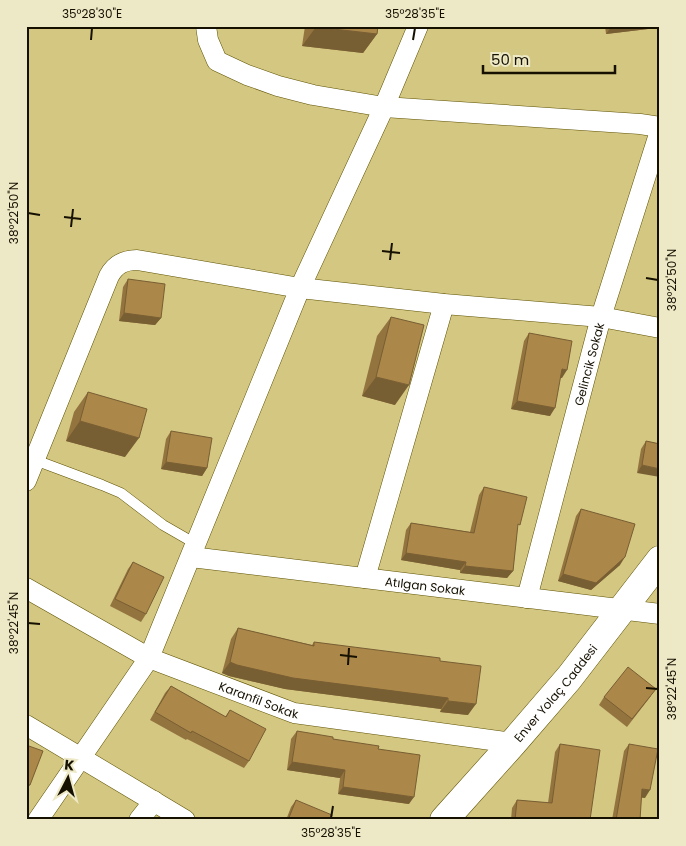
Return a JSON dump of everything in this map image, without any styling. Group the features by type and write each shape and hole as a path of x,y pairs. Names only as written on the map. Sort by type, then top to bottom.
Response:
{"street":[{"path":"206,26 208,40 217,61 247,75 278,86 313,95 384,107 630,124 660,129"},
{"path":"38,820 149,658 300,288 384,107 418,26"},
{"name":"Gelincik Sokak","path":"527,598 602,317 660,129"},
{"path":"26,481 109,276 118,264 124,261 137,260 300,288 444,304 602,317 660,328"},
{"path":"365,578 444,304"},
{"name":"Atılgan Sokak","path":"194,551 365,578 660,614"},
{"name":"Enver Yolaç Caddesi","path":"444,820 513,744 569,678 660,560"},
{"name":"Karanfil Sokak","path":"26,588 149,658 294,713 513,744"},
{"path":"26,725 185,820"},
{"path":"139,820 154,801"}],"lane":[{"path":"35,460 107,486 121,493 194,551"}],"building":[{"path":"316,26 378,26 377,34"},
{"path":"128,279 165,284 161,318 124,313"},
{"path":"391,317 424,325 409,385 376,377"},
{"path":"529,333 572,341 567,370 562,369 555,408 517,401"},
{"path":"88,392 147,409 139,438 80,421"},
{"path":"171,431 212,438 207,468 166,462"},
{"path":"646,441 660,444 660,469 642,465"},
{"path":"484,487 527,497 520,525 518,524 513,571 465,566 466,562 406,553 411,523 474,533"},
{"path":"581,509 635,524 625,557 596,583 563,574"},
{"path":"133,562 164,577 146,614 115,599"},
{"path":"238,628 314,646 314,642 440,658 440,661 481,666 476,704 448,701 448,698 293,678 237,665 230,662"},
{"path":"628,667 656,689 632,719 604,697"},
{"path":"171,686 226,717 230,710 266,729 249,761 192,731 191,733 155,712"},
{"path":"297,731 379,746 378,749 420,755 414,797 343,787 345,770 292,762"},
{"path":"560,744 600,750 590,820 515,820 517,800 552,803"},
{"path":"629,744 658,749 650,790 642,789 640,820 616,820"},
{"path":"26,745 43,751 30,785 26,784"},
{"path":"296,800 332,815 330,820 288,820"}]}
